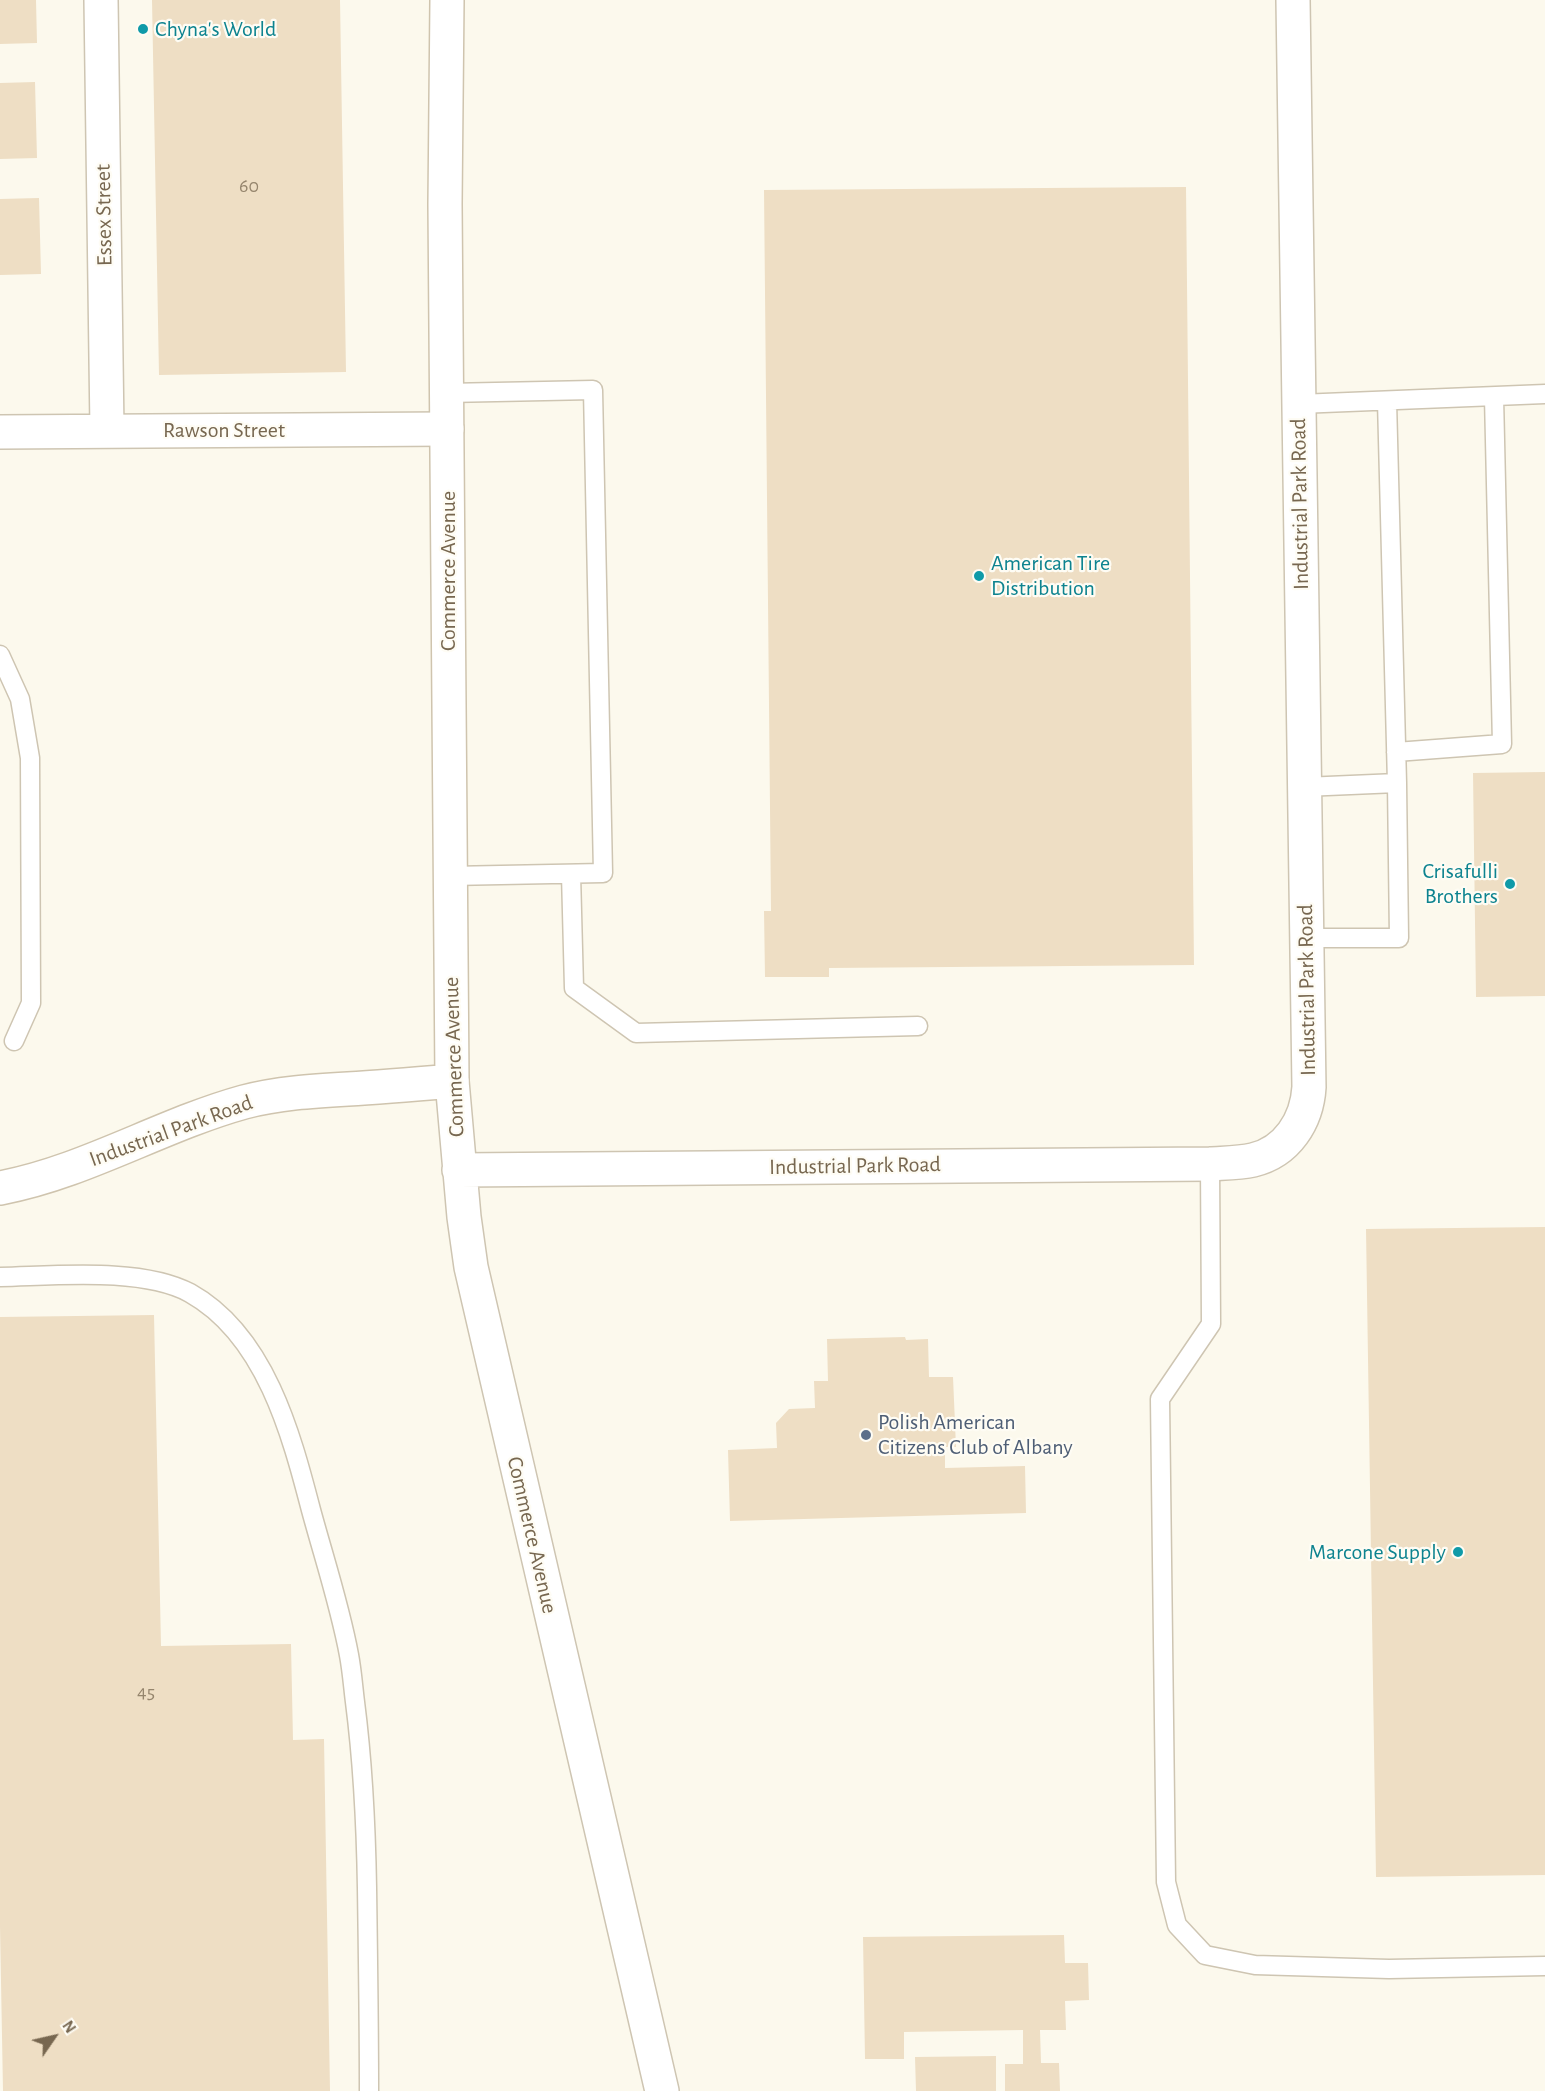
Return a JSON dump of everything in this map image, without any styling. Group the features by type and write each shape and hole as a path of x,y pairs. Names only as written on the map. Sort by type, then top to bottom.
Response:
{"street":[{"name":"Essex Street","path":"101,0 107,430"},
{"name":"Commerce Avenue","path":"447,0 447,429 452,1082 459,1170 471,1267 483,1323 662,2091"},
{"name":"Industrial Park Road","path":"459,1170 1210,1164 1255,1160 1272,1152 1288,1140 1303,1116 1309,1087 1293,0"},
{"name":"Rawson Street","path":"0,432 447,429"},
{"name":"Industrial Park Road","path":"0,1188 43,1177 110,1154 219,1110 264,1097 314,1091 452,1082"}],"lane":[{"path":"447,393 593,390 603,873 450,876"},
{"path":"1299,404 1545,394"},
{"path":"1396,752 1502,744 1494,397"},
{"path":"1306,938 1399,938 1387,401"},
{"path":"0,655 20,699 30,758 31,1003 14,1041"},
{"path":"1304,787 1397,783"},
{"path":"571,874 574,988 636,1032 918,1026"},
{"path":"1210,1164 1210,1324 1160,1399 1166,1882 1177,1925 1205,1955 1255,1965 1389,1969 1545,1966"},
{"path":"0,1277 93,1275 171,1284 192,1295 223,1319 251,1353 266,1378 302,1476 349,1656 366,1802 369,2091"}],"building":[{"path":"0,0 36,0 37,43 0,44"},
{"path":"152,0 340,0 346,372 159,375"},
{"path":"35,82 37,158 0,159 0,83"},
{"name":"American Tire Distribution","path":"1186,187 1194,965 829,968 829,977 765,977 764,911 771,911 764,190"},
{"path":"39,198 41,274 0,275 0,199"},
{"name":"Crisafulli Brothers","path":"1545,772 1545,996 1476,997 1473,773"},
{"name":"Marcone Supply","path":"1545,1227 1545,1875 1376,1877 1366,1229"},
{"path":"154,1315 161,1646 291,1644 293,1740 324,1739 330,2091 3,2091 0,1926 0,1317"},
{"name":"Polish American Citizens Club of Albany","path":"905,1337 906,1340 928,1339 929,1377 953,1377 956,1447 945,1447 945,1468 1025,1466 1026,1513 730,1521 728,1450 777,1448 776,1423 789,1409 815,1408 814,1381 828,1381 827,1339"},
{"path":"1064,1935 1065,1963 1088,1963 1089,2000 1065,2001 1066,2030 1040,2030 1041,2063 1059,2063 1060,2091 1005,2091 1005,2064 1023,2064 1023,2030 904,2032 904,2059 865,2059 863,1937"},
{"path":"996,2056 996,2091 916,2091 915,2057"}],"place":[{"name":"Chyna's World","path":"143,29"},
{"name":"American Tire Distribution","path":"979,576"},
{"name":"Crisafulli Brothers","path":"1510,884"},
{"name":"Polish American Citizens Club of Albany","path":"866,1435"},
{"name":"Marcone Supply","path":"1458,1552"}]}
